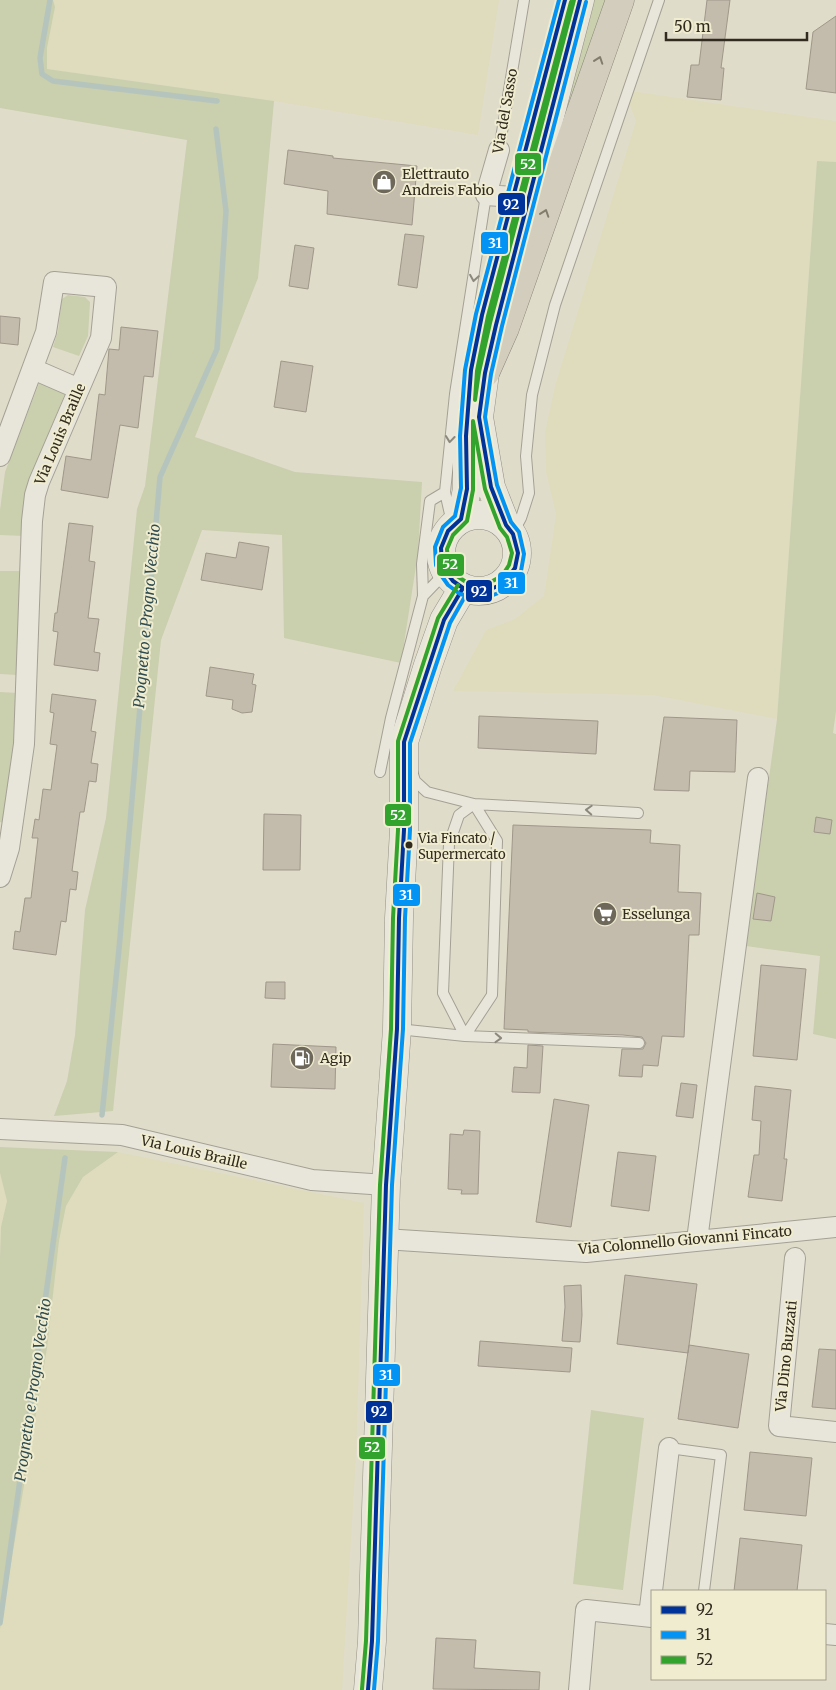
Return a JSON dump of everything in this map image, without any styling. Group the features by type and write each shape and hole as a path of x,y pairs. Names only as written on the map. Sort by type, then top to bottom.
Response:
{"highway":[{"path":"485,373 504,328 620,0"}],"main road":[{"path":"565,0 482,315 471,370 466,436 468,488 457,522 443,539 441,548 442,563 455,580 475,591 486,591 498,586 512,574 517,561 517,545 491,487 479,417 485,373 496,325 580,0"},
{"path":"457,522 469,516 484,515 499,520 509,530"},
{"path":"368,1690 372,1641 386,1185 397,1029 398,918 404,830 404,742 444,620 455,580"}],"street":[{"name":"Via del Sasso","path":"486,195 499,150"},
{"path":"486,195 514,197"},
{"name":"Via Louis Braille","path":"0,456 46,332 54,282 106,287 101,338 39,482 35,496 30,564 24,744 0,877"},
{"path":"33,369 79,389"},
{"path":"697,1240 758,778"},
{"name":"Via Louis Braille","path":"0,1128 122,1135 312,1180 386,1185"},
{"name":"Via Colonnello Giovanni Fincato","path":"384,1239 586,1252 836,1227"},
{"name":"Via Dino Buzzati","path":"795,1258 779,1426 836,1432"},
{"path":"653,1590 669,1448"},
{"path":"578,1690 586,1610 650,1617"}],"lane":[{"name":"Via del Sasso","path":"499,150 524,0"},
{"path":"509,530 521,518 528,493 526,456 532,395 555,305 659,0"},
{"path":"457,522 445,492 455,394 486,195"},
{"path":"380,772 391,718 423,596 422,564 430,502 445,492"},
{"path":"423,596 455,580"},
{"path":"404,742 415,781 426,792 474,804 638,813"},
{"path":"464,1036 443,993 449,844 459,815 474,804"},
{"path":"464,1036 492,995 497,840 474,804"},
{"path":"397,1029 464,1036 639,1043"},
{"path":"669,1448 720,1455 704,1590"}],"shaded area":[{"path":"53,0 499,0 478,135 274,101 47,69 47,48 55,7"},
{"path":"624,90 836,121 836,162 817,161 777,719 654,695 453,691 486,630 515,619 544,596 556,514 546,472 545,432 555,386 636,121"},
{"path":"118,1152 364,1203 356,1455 342,1690 0,1690 0,1629 47,1348 59,1241 66,1206 83,1177"},
{"path":"0,1173 7,1201 1,1227 0,1259"}],"green space":[{"path":"0,0 53,0 55,7 47,48 47,69 274,101 258,278 195,437 295,472 422,482 418,553 401,663 284,638 282,535 202,530 161,640 113,1111 54,1116 67,1081 75,1035 85,910 106,818 137,509 145,486 187,140 0,108"},
{"path":"594,0 612,0 552,159"},
{"path":"817,161 836,162 836,711 833,733 836,734 836,1039 813,1034 820,956 746,946 777,719"},
{"path":"68,295 85,297 90,302 88,336 79,356 53,347 58,331 62,299"},
{"path":"41,378 66,391 31,476 24,536 0,535 0,510 5,472"},
{"path":"0,571 22,571 18,675 0,674"},
{"path":"0,692 18,693 17,756 3,823 0,822"},
{"path":"0,1147 118,1152 83,1177 66,1206 59,1241 47,1348 0,1629 0,1259 1,1227 7,1201 0,1173"},
{"path":"591,1410 644,1418 623,1590 573,1584"}],"building":[{"path":"707,0 730,0 721,68 724,68 721,100 687,97 691,65 699,65"},
{"path":"836,16 836,93 806,89 813,32"},
{"name":"Elettrauto Andreis Fabio","path":"288,150 333,156 333,158 417,166 412,225 327,214 328,191 284,184"},
{"path":"405,234 424,236 417,288 398,285"},
{"path":"295,245 314,248 308,289 289,286"},
{"path":"0,316 20,318 18,345 0,343"},
{"path":"121,327 158,331 153,377 144,376 138,428 120,425 108,498 61,490 66,456 91,460 99,394 105,395 109,349 119,350"},
{"path":"281,361 313,366 306,412 274,407"},
{"path":"69,523 93,526 89,561 95,562 88,618 99,619 94,652 100,653 98,671 54,665 58,632 53,631"},
{"path":"239,542 269,547 262,590 201,580 206,553 236,558"},
{"path":"210,667 254,674 252,684 256,685 252,712 242,713 232,709 233,700 206,696"},
{"path":"52,694 96,700 91,731 96,732 91,763 98,764 96,782 89,781 84,812 80,812 72,871 78,872 76,890 70,889 66,922 61,921 56,955 13,949 15,931 20,932 25,898 31,898 38,838 32,838 35,819 39,820 43,789 51,790 57,745 50,744 54,713 50,712"},
{"path":"479,716 598,721 596,754 478,748"},
{"path":"664,717 737,720 735,772 690,771 689,791 654,790"},
{"path":"264,814 301,815 300,870 263,870"},
{"path":"816,817 832,820 830,834 814,832"},
{"name":"Esselunga","path":"513,825 651,830 650,843 680,845 678,892 701,893 699,935 689,935 684,1037 662,1036 658,1066 643,1065 642,1077 619,1076 622,1049 643,1049 646,1043 642,1037 528,1032 528,1030 504,1029"},
{"path":"757,893 775,897 771,921 753,919"},
{"path":"761,965 806,969 797,1060 753,1056"},
{"path":"266,982 285,982 285,999 265,998"},
{"path":"273,1044 336,1047 335,1089 271,1087"},
{"path":"528,1045 543,1046 540,1093 512,1092 514,1067 527,1068"},
{"path":"681,1083 697,1085 693,1118 676,1116"},
{"path":"755,1086 791,1090 784,1159 787,1159 782,1201 748,1197 754,1155 759,1155 761,1121 752,1120"},
{"path":"554,1099 589,1105 571,1227 536,1222"},
{"path":"464,1130 480,1131 478,1194 461,1194 462,1190 448,1189 450,1134 463,1135"},
{"path":"618,1152 656,1156 649,1211 611,1206"},
{"path":"625,1275 697,1284 688,1353 617,1344"},
{"path":"581,1285 582,1315 580,1342 562,1341 565,1307 564,1286"},
{"path":"480,1341 572,1348 570,1372 478,1366"},
{"path":"689,1345 749,1354 738,1428 678,1419"},
{"path":"819,1349 836,1350 836,1409 812,1407"},
{"path":"750,1452 812,1458 806,1516 744,1510"},
{"path":"740,1538 802,1545 797,1590 734,1590"},
{"path":"436,1638 476,1640 474,1668 540,1672 539,1690 433,1689"}],"waterway":[{"name":"Prognetto e Progno Vecchio","path":"50,0 40,58 42,74 53,81 217,101"},
{"name":"Prognetto e Progno Vecchio","path":"102,1115 119,949 160,477 217,349 226,211 216,129"},
{"name":"Prognetto e Progno Vecchio","path":"0,1623 65,1158"}],"transit line":[{"name":"31","path":"559,0 476,314 465,370 460,436 461,488 455,516 443,527 435,547 436,565 448,585 460,594 474,597 488,597 501,592 510,585 521,571 524,554 519,532 511,522 497,485 485,417 491,374 502,326 586,2"},
{"name":"92","path":"565,0 482,315 471,370 466,436 467,489 461,519 448,531 441,548 442,563 453,581 463,588 475,591 486,591 506,580 515,568 518,553 513,534 506,525 491,487 479,417 485,373 496,325 580,0"},
{"name":"52","path":"571,2 488,316 477,371 475,400 490,323 574,0"},
{"name":"52","path":"473,421 485,489 500,528 507,537 512,553 509,565 502,576 485,585 466,582 457,576 448,561 447,549 453,535 467,521 473,490 473,421"},
{"name":"52","path":"362,1689 366,1641 380,1185 391,1029 393,918 398,830 398,741 438,618 458,585"},
{"name":"92","path":"368,1690 372,1641 386,1185 397,1029 399,918 404,830 404,742 444,620 463,588"},
{"name":"31","path":"374,1690 378,1641 392,1185 403,1029 405,918 410,830 410,743 450,623 468,591"}],"place":[{"name":"Elettrauto Andreis Fabio","path":"384,182"},
{"name":"Via Fincato / Supermercato","path":"409,845"},
{"name":"Esselunga","path":"605,914"},
{"name":"Agip","path":"302,1058"}]}
